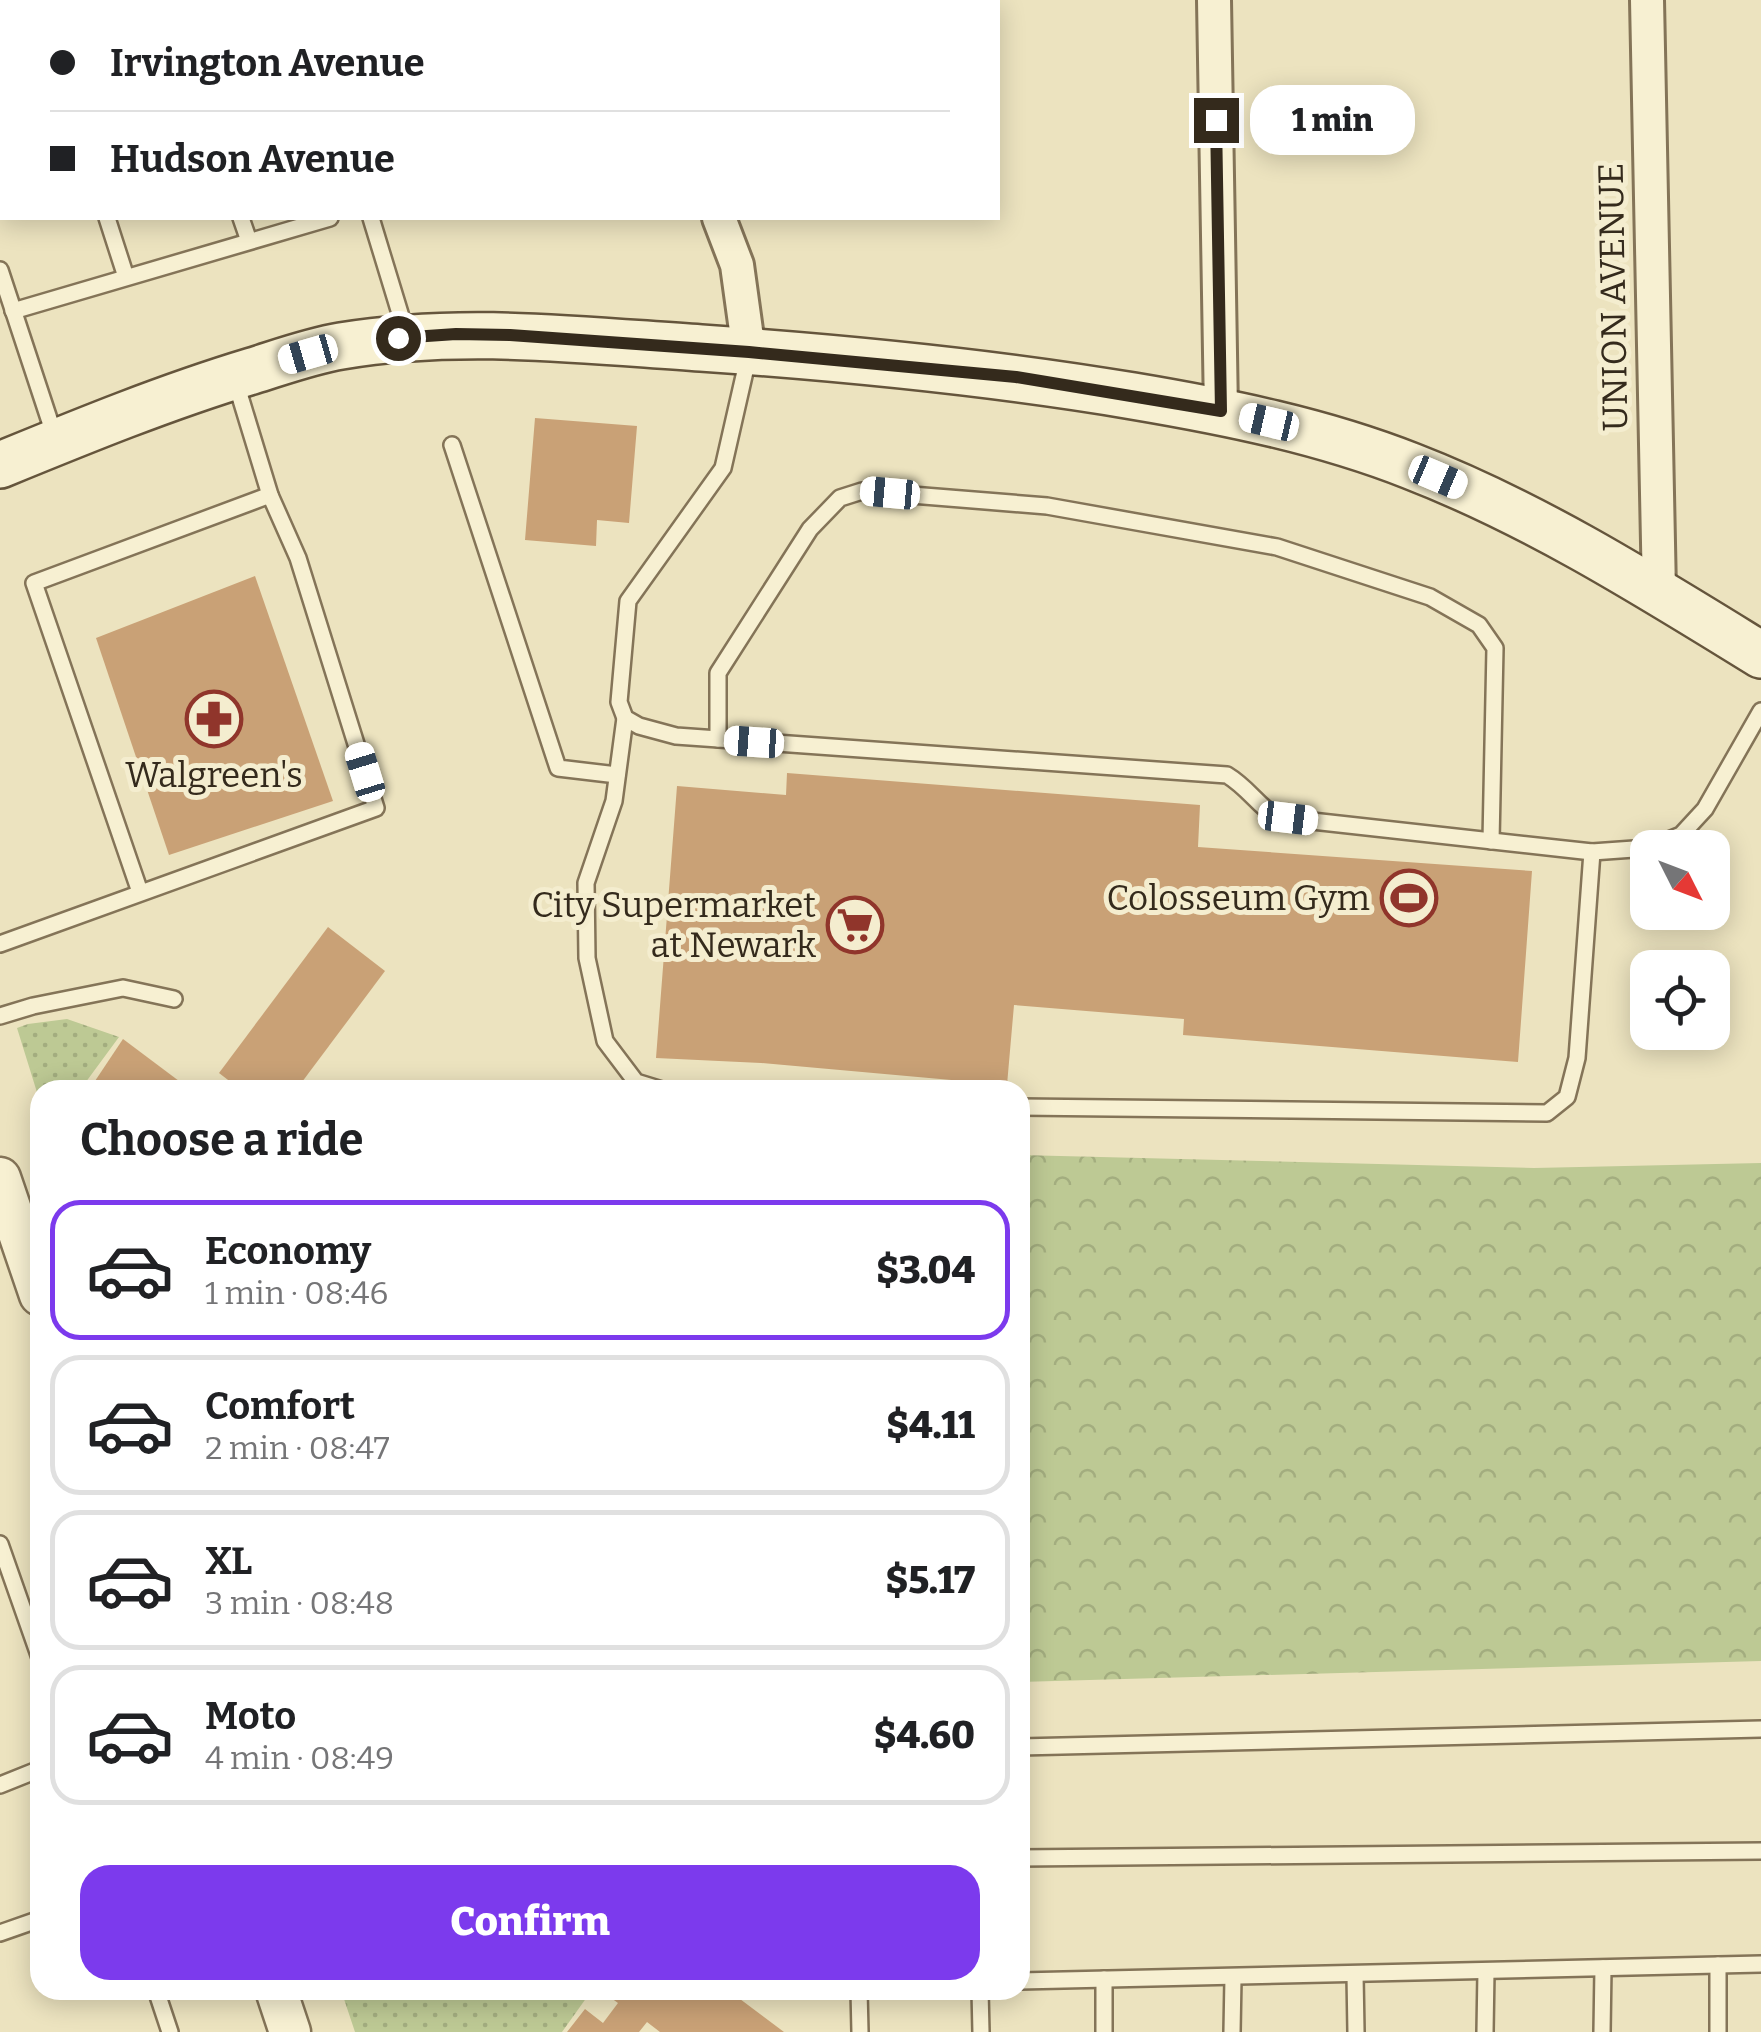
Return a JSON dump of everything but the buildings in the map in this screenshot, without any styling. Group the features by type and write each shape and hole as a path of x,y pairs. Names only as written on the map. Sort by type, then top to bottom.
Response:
{"main road":[{"path":"0,464 234,376 334,347 407,337 510,335 1016,377 1221,411 1324,437 1454,484 1659,592 1761,656"}],"street":[{"path":"1214,0 1221,411"},
{"name":"UNION AVENUE","path":"1647,0 1659,592"},
{"path":"720,220 737,265 749,352"},
{"path":"0,1178 30,1266"},
{"path":"279,2000 290,2032"}],"lane":[{"path":"108,220 126,277"},
{"path":"242,220 249,241"},
{"path":"14,311 323,220"},
{"path":"371,220 407,337"},
{"path":"0,270 57,441"},
{"path":"635,1080 605,1040 587,958 586,883 614,800 624,718 619,702 628,601 723,468 749,352"},
{"path":"0,944 376,808 298,558 270,496 234,376"},
{"path":"452,444 558,768 617,775"},
{"path":"718,739 718,673 810,529 840,498 862,491 1048,506 1277,547 1430,597 1478,625 1495,648 1491,840"},
{"path":"140,892 34,584 270,496"},
{"path":"1687,830 1705,810 1761,711"},
{"path":"624,718 676,736 1228,775 1248,788 1260,807 1276,817 1592,852 1630,849"},
{"path":"1030,1108 1547,1113 1567,1097 1577,1058 1592,852"},
{"path":"0,1016 124,988 174,1000"},
{"path":"0,1544 30,1630"},
{"path":"1030,1747 1761,1729"},
{"path":"0,1785 30,1773"},
{"path":"1030,1858 1761,1852"},
{"path":"0,1933 30,1922"},
{"path":"1030,1981 1761,1964"},
{"path":"1718,1965 1718,2032"},
{"path":"1602,2032 1604,1968"},
{"path":"1485,2032 1486,1972"},
{"path":"1355,1974 1356,2032"},
{"path":"1232,2032 1234,1978"},
{"path":"1104,1979 1104,2032"},
{"path":"159,2000 170,2032"},
{"path":"859,2000 860,2032"},
{"path":"980,2000 981,2032"}],"green space":[{"path":"67,1019 119,1037 87,1080 33,1080 17,1028"},
{"path":"1030,1155 1534,1168 1761,1163 1761,1661 1030,1682"},
{"path":"344,2000 585,2000 562,2032 355,2032"}],"place":[{"name":"Walgreen's","path":"214,719"},
{"name":"Colosseum Gym","path":"1409,898"},
{"name":"City Supermarket at Newark","path":"855,925"}],"route":[{"path":"398,338 510,335 749,352 1016,377 1221,411 1216,120"}]}
